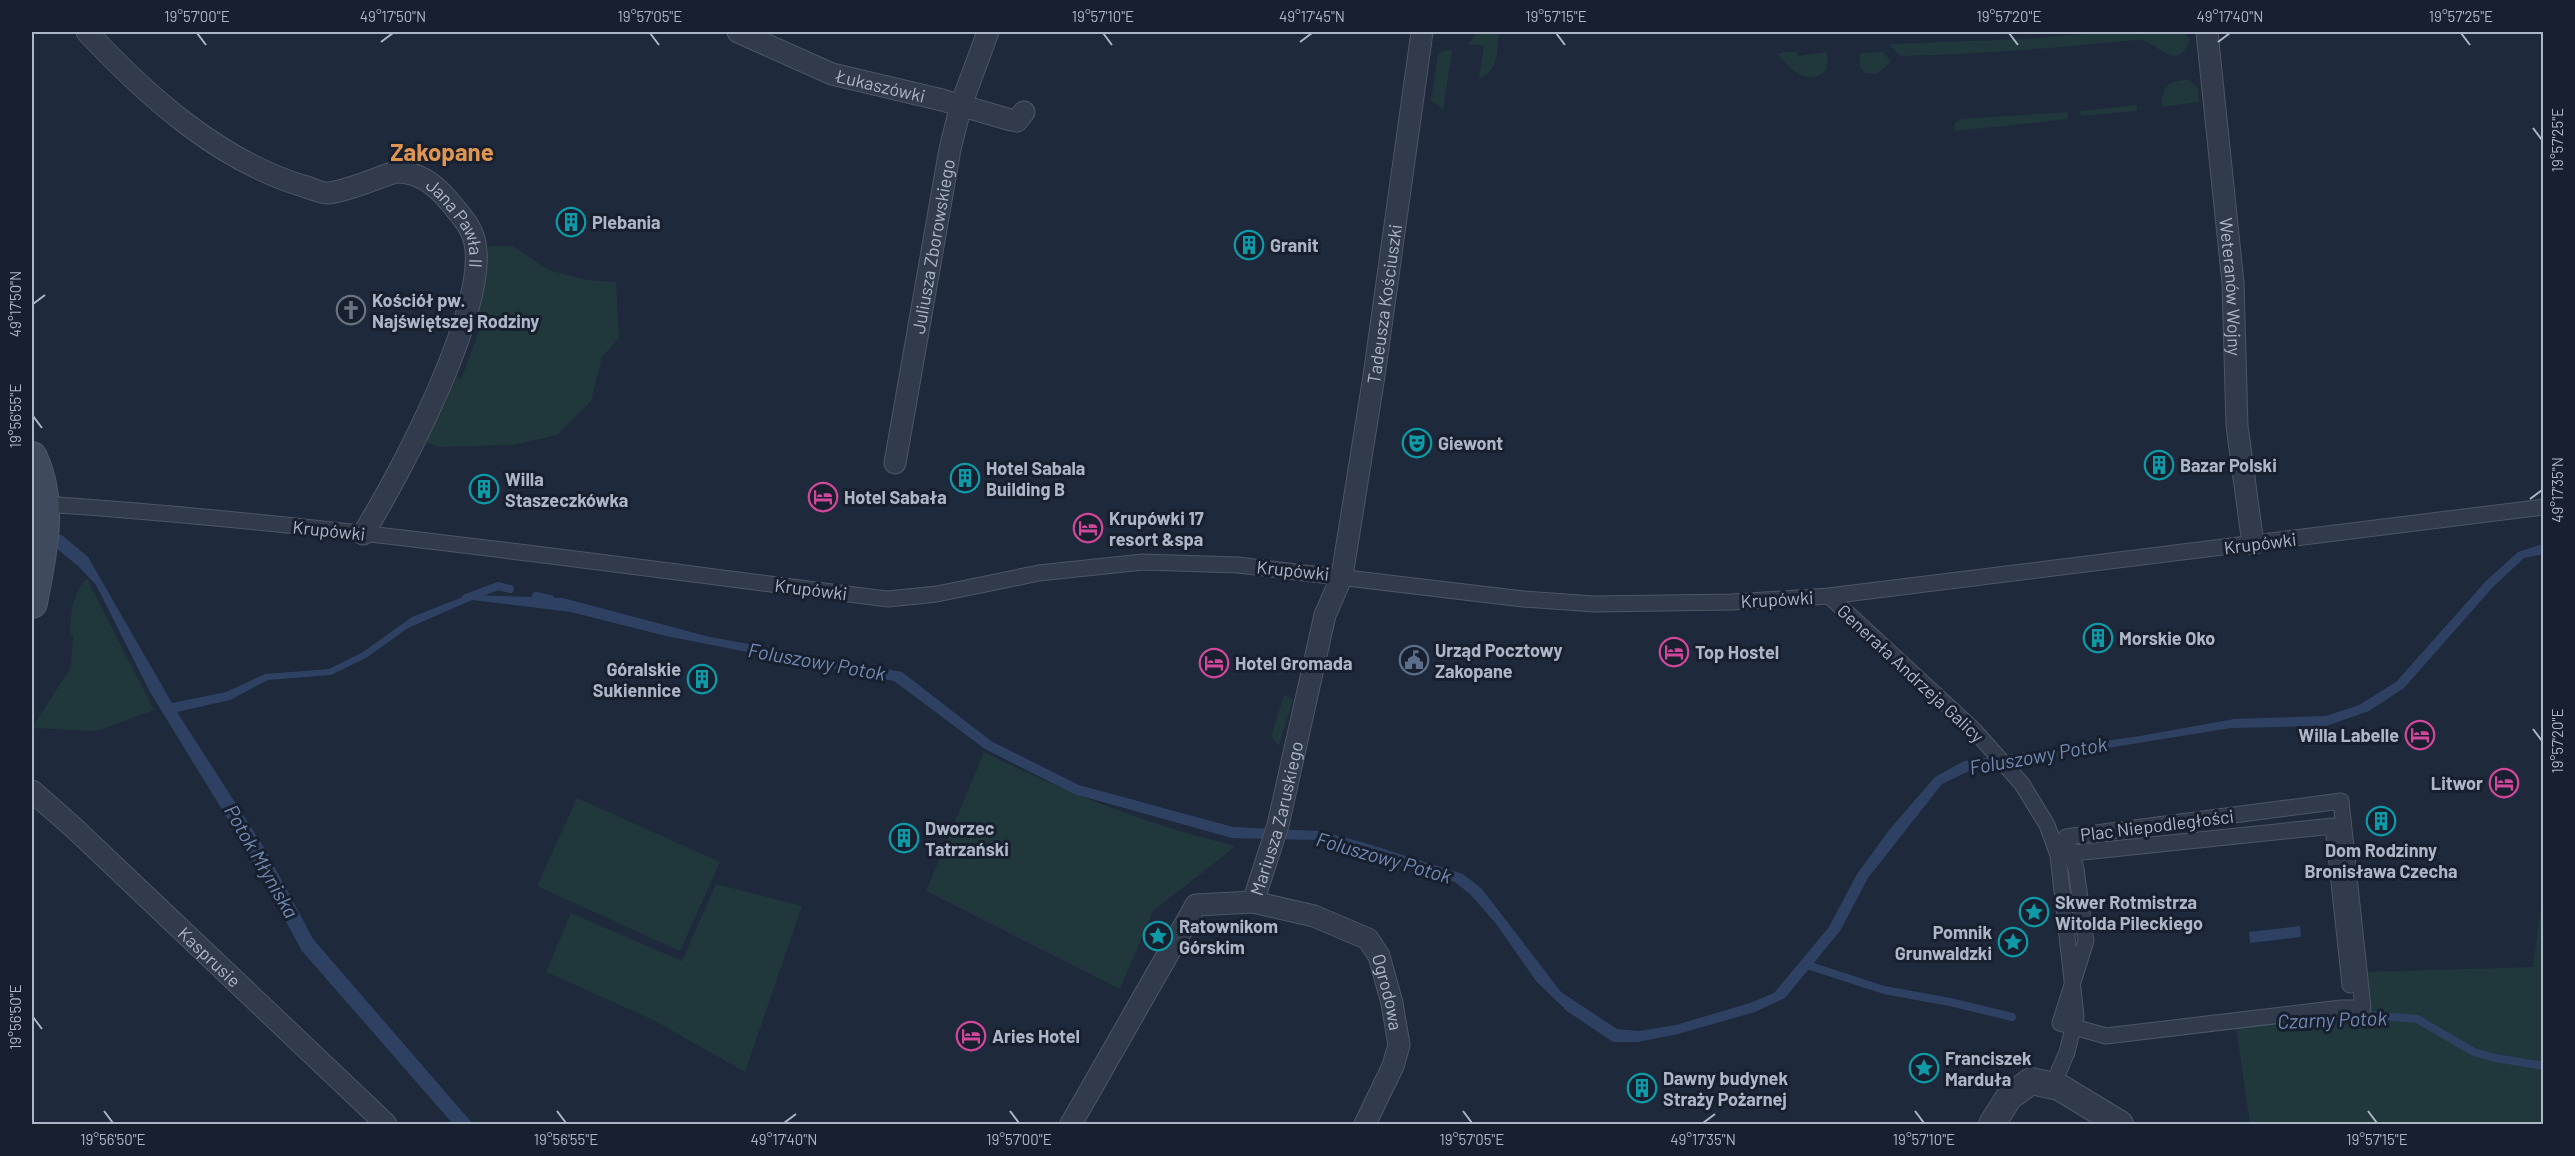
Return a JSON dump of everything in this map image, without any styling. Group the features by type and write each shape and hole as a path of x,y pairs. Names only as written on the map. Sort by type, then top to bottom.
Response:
{"main road":[{"path":"32,457 45,512 41,555 32,603"}],"street":[{"name":"Jana Pawła II","path":"87,32 134,81 193,129 283,180 328,194 395,172 406,172 423,178 441,192 470,227 475,243 476,262 459,341 396,477 363,534"},
{"name":"Łukaszówki","path":"738,32 832,74 961,105 1011,120 1017,121 1024,112"},
{"name":"Juliusza Zborowskiego","path":"895,464 939,198 961,105 988,32"},
{"name":"Tadeusza Kościuszki","path":"1342,576 1374,376 1422,32"},
{"name":"Weteranów Wojny","path":"2207,32 2233,283 2237,426 2253,544"},
{"name":"Krupówki","path":"45,512 127,510 363,534 888,599 937,594 1039,573 1143,562 1238,564 1523,599 1594,604 1679,603 1829,596 2544,507"},
{"name":"Mariusza Zaruskiego","path":"1071,1125 1197,905 1254,902 1278,825 1325,615 1342,576"},
{"name":"Generała Andrzeja Galicy","path":"1829,596 1992,748 2037,807 2065,854 2076,1016 2067,1052 2042,1083"},
{"name":"Kasprusie","path":"32,791 73,827 386,1125"},
{"name":"Plac Niepodległości","path":"2065,854 2066,837 2073,835 2341,801 2363,1008 2341,1008 2106,1036 2074,1027"},
{"path":"2065,854 2333,826 2350,985"},
{"name":"Ogrodowa","path":"1254,902 1314,916 1368,939 1379,956 1392,1003 1399,1045 1393,1066 1365,1125"},
{"path":"1992,1125 2008,1097 2042,1083 2120,1125"}],"green space":[{"path":"1478,32 1499,32 1494,65 1486,75 1479,78 1484,46 1468,44"},
{"path":"2105,32 2185,32 2190,40 2185,50 2174,56 2140,40 2012,51 1900,56 1889,44 2027,39"},
{"path":"1452,51 1443,110 1431,100 1438,53"},
{"path":"1797,52 1798,56 1826,52 1828,63 1820,75 1803,76 1792,70 1777,54"},
{"path":"1883,52 1891,62 1876,74 1865,73 1860,64 1861,53"},
{"path":"2189,80 2198,88 2199,102 2162,107 2163,94 2168,86 2177,81"},
{"path":"2137,105 2137,111 2081,116 2080,111"},
{"path":"2067,112 2068,118 2062,120 1955,131 1954,124 1961,119"},
{"path":"489,246 513,246 548,270 587,280 616,282 619,338 602,357 591,401 557,435 514,445 438,447 422,440 452,374 461,379 479,331 470,328"},
{"path":"87,579 154,710 97,731 32,728 71,667 72,612 78,589"},
{"path":"1284,695 1293,699 1279,746 1271,736"},
{"path":"984,752 1045,781 1139,818 1236,846 1153,911 1120,989 926,891"},
{"path":"577,798 720,862 680,951 537,886"},
{"path":"716,884 802,906 745,1072 653,1020 546,972 571,913 682,961"},
{"path":"2543,891 2543,1124 2250,1124 2235,1021 2363,1008 2360,972 2533,967"}],"water":[{"name":"Potok Młyniska","path":"32,521 63,536 88,557 172,703 226,692 265,674 329,669 363,652 412,617 468,595 563,598 710,637 902,672 991,741 1079,785 1233,827 1318,831 1362,842 1463,874 1482,889 1561,992 1617,1029 1639,1031 1676,1025 1750,1003 1774,993 1829,927 1857,874 1890,829 1935,777 1964,761 2140,736 2234,719 2326,716 2359,705 2396,682 2486,581 2518,552 2543,544 2544,554 2524,558 2493,587 2404,688 2369,711 2326,726 2231,728 2002,765 1969,771 1942,784 1868,878 1840,931 1785,998 1755,1012 1678,1034 1638,1042 1613,1042 1567,1011 1536,981 1497,925 1471,895 1455,882 1318,840 1232,838 1074,794 985,749 894,681 666,636 571,612 472,600 408,628 366,658 331,675 268,680 230,700 177,712 265,849 313,939 473,1124 453,1124 302,951 248,852 150,692 96,585 57,549 32,537"},
{"path":"2300,926 2301,937 2250,943 2249,932"}],"waterway":[{"name":"Foluszowy Potok","path":"466,598 498,586 510,589"},
{"name":"Foluszowy Potok","path":"536,596 550,599"},
{"name":"Czarny Potok","path":"1807,965 1884,990 1950,1002 2012,1017"},
{"name":"Czarny Potok","path":"2358,1014 2417,1019 2474,1052 2544,1066"}],"place":[{"name":"Plebania","path":"571,222"},
{"name":"Granit","path":"1249,245"},
{"name":"Kościół pw. Najświętszej Rodziny","path":"351,310"},
{"name":"Giewont","path":"1417,443"},
{"name":"Bazar Polski","path":"2159,465"},
{"name":"Hotel Sabala Building B","path":"965,478"},
{"name":"Willa Staszeczkówka","path":"484,489"},
{"name":"Hotel Sabała","path":"823,497"},
{"name":"Krupówki 17 resort &spa","path":"1088,528"},
{"name":"Morskie Oko","path":"2098,638"},
{"name":"Top Hostel","path":"1674,652"},
{"name":"Urząd Pocztowy Zakopane","path":"1414,660"},
{"name":"Hotel Gromada","path":"1214,663"},
{"name":"Góralskie Sukiennice","path":"702,679"},
{"name":"Willa Labelle","path":"2420,735"},
{"name":"Litwor","path":"2504,783"},
{"name":"Dom Rodzinny Bronisława Czecha","path":"2381,821"},
{"name":"Dworzec Tatrzański","path":"904,838"},
{"name":"Skwer Rotmistrza Witolda Pileckiego","path":"2034,912"},
{"name":"Ratownikom Górskim","path":"1158,936"},
{"name":"Pomnik Grunwaldzki","path":"2013,942"},
{"name":"Aries Hotel","path":"971,1036"},
{"name":"Franciszek Marduła","path":"1924,1068"},
{"name":"Dawny budynek Straży Pożarnej","path":"1642,1088"}],"district":[{"name":"Zakopane","path":"442,151"}]}
